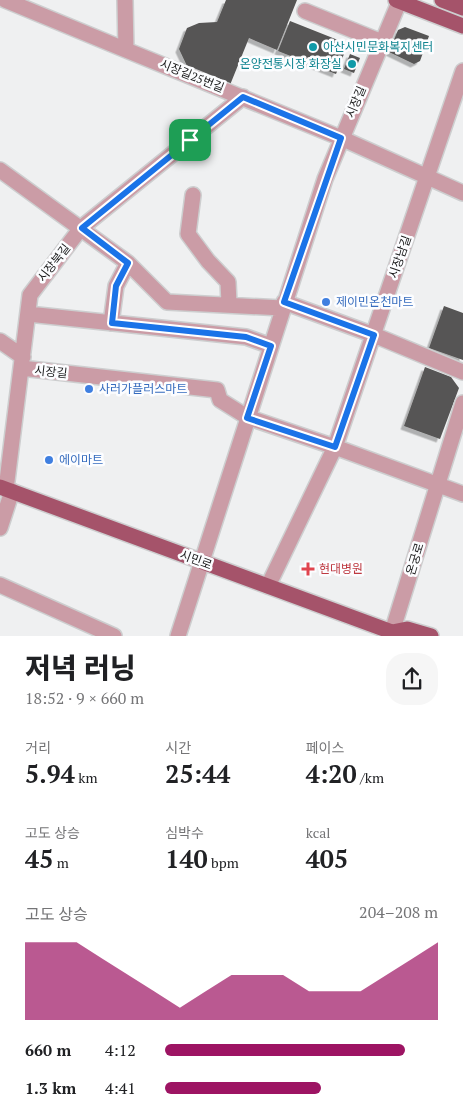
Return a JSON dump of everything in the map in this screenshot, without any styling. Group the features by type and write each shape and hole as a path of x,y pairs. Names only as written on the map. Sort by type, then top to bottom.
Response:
{"main road":[{"path":"398,0 463,26"},
{"path":"442,0 463,8"},
{"name":"시민로","path":"6,489 394,634 407,629 431,636"}],"street":[{"name":"시장길25번길","path":"5,0 341,138"},
{"path":"125,0 126,50"},
{"name":"시장길","path":"178,636 283,305 341,138 398,0"},
{"path":"305,11 382,42"},
{"name":"시장남길","path":"268,586 335,447 463,71"},
{"name":"시장북길","path":"0,528 30,295 82,228 243,97"},
{"path":"341,138 463,193"},
{"path":"0,170 128,263 167,302 283,305 374,335 463,372"},
{"path":"192,195 188,234 208,261 228,282 229,303"},
{"path":"112,323 116,286 128,263"},
{"path":"28,314 246,337 271,346"},
{"path":"0,341 22,363"},
{"name":"시장길","path":"22,363 217,390 220,400 247,418"},
{"name":"온궁로","path":"394,634 463,403"},
{"path":"247,418 335,447 463,494"},
{"path":"0,585 114,636"}],"building":[{"path":"226,0 297,0 277,50 249,38 230,85 192,70 187,66 179,49 187,28 199,23 217,22"},
{"name":"아산시민문화복지센터","path":"290,21 348,44 336,74 278,51"},
{"path":"405,27 429,36 420,61 414,64 389,52 398,30"},
{"name":"온양전통시장 화장실","path":"350,54 360,58 354,73 344,69"},
{"path":"444,306 463,313 463,360 429,348"},
{"path":"425,367 451,377 459,388 440,439 404,426"}],"place":[{"name":"아산시민문화복지센터","path":"313,47"},
{"name":"온양전통시장 화장실","path":"352,64"},
{"name":"제이민온천마트","path":"326,302"},
{"name":"사러가플러스마트","path":"89,389"},
{"name":"에이마트","path":"49,460"},
{"name":"현대병원","path":"308,569"}],"route":[{"path":"243,97 341,138 325,179 284,302 374,335 335,447 247,418 271,346 246,337 112,323 116,286 128,263 82,228 190,140 243,97"}]}
